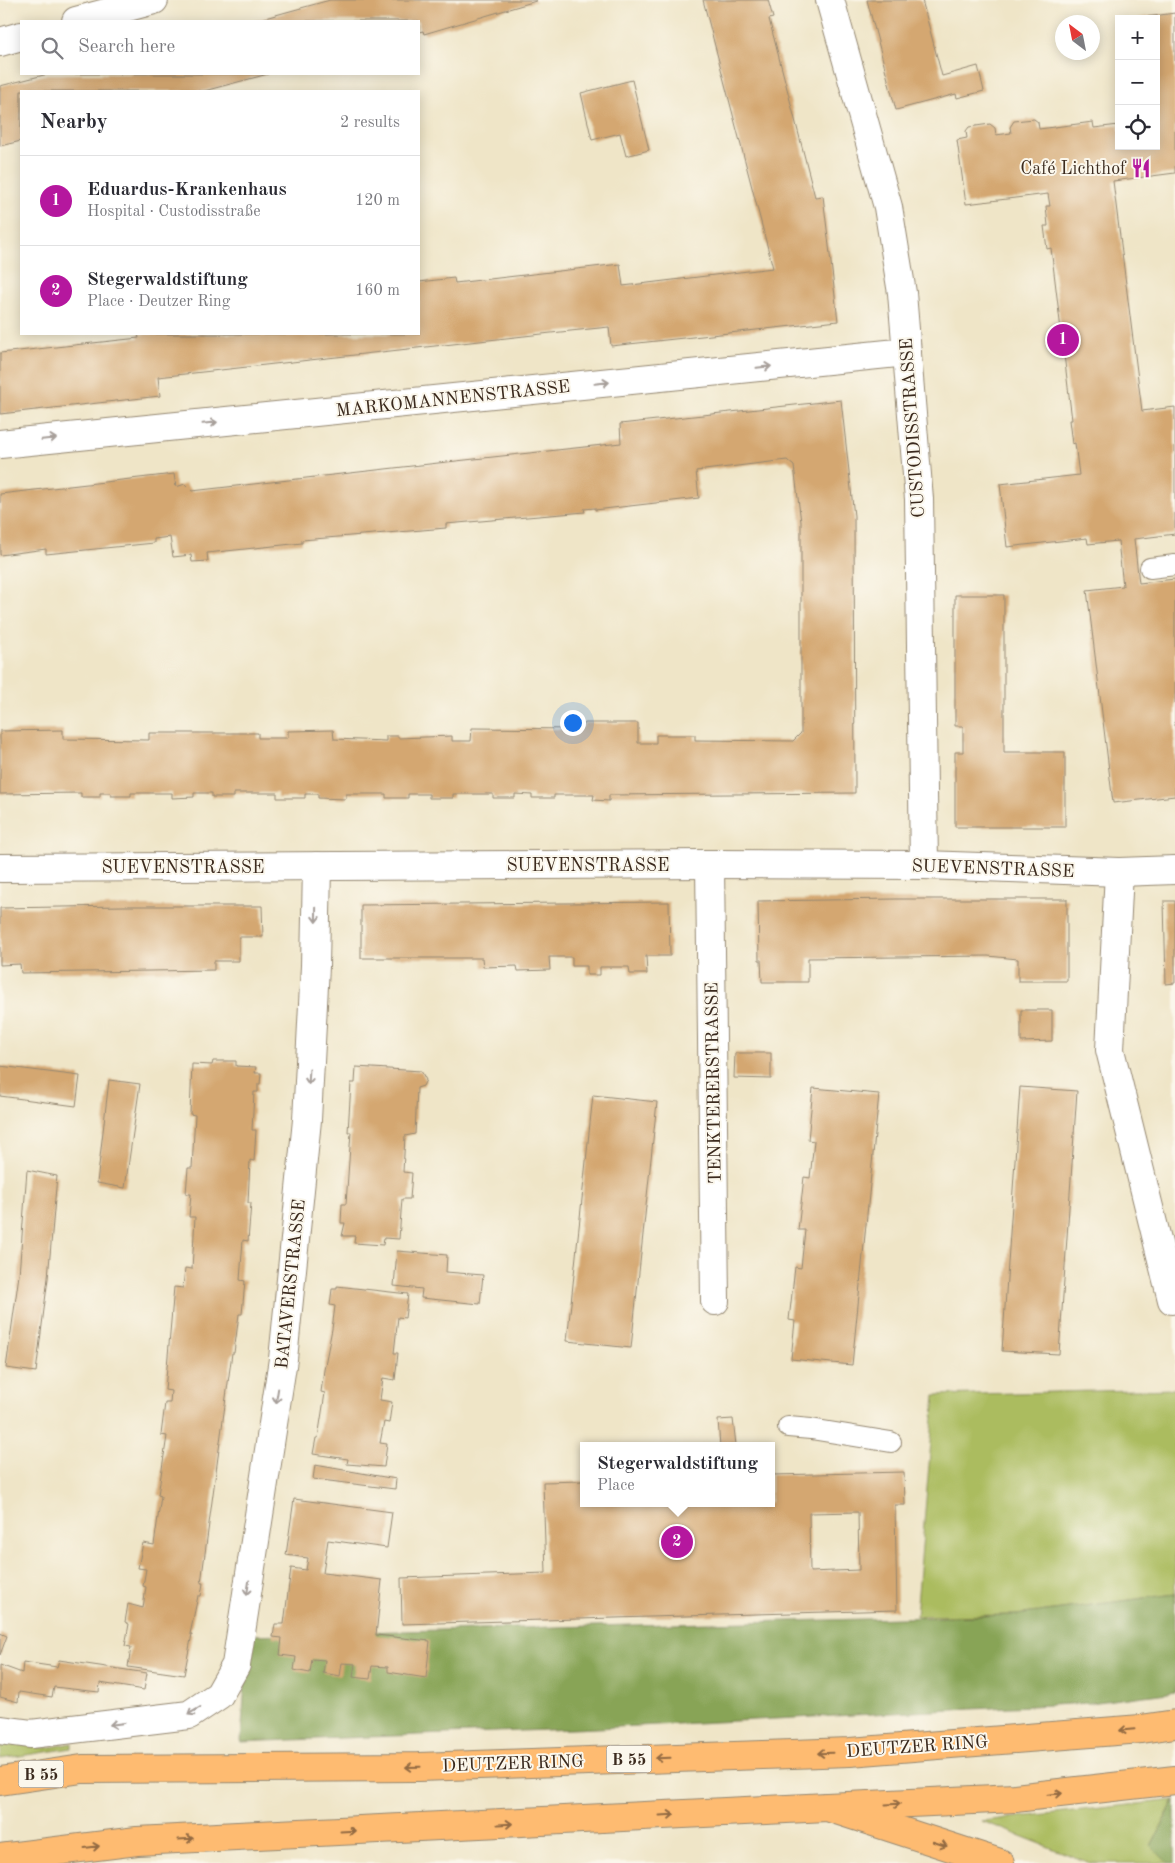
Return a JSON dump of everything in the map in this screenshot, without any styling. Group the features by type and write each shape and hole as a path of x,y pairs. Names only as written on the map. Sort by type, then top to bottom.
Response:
{"main road":[{"name":"DEUTZER RING","path":"0,1781 82,1769 419,1767 850,1752 1141,1729 1175,1724"},
{"path":"4,1858 137,1842 1015,1798 1175,1780"},
{"path":"827,1807 1000,1863"}],"street":[{"path":"80,20 154,0"},
{"name":"CUSTODISSTRASSE","path":"830,0 888,207 902,293 919,499 924,865"},
{"path":"0,42 20,36"},
{"name":"MARKOMANNENSTRASSE","path":"0,444 906,352"},
{"name":"SUEVENSTRASSE","path":"0,868 710,864 924,865 1119,872 1175,870"},
{"name":"TENKTERERSTRASSE","path":"710,864 716,1301"},
{"name":"BATAVERSTRASSE","path":"0,1730 31,1734 189,1715 219,1695 236,1665 283,1360 307,1120 315,966 316,866"},
{"path":"1119,872 1110,1050 1172,1300"}],"lane":[{"path":"1150,568 1175,565"},
{"path":"788,1427 811,1428 891,1442"}],"green space":[{"path":"1175,1389 1175,1594 1016,1615 916,1616 935,1395"},
{"path":"1175,1594 1175,1692 1090,1703 598,1728 241,1742 248,1635 1016,1615"},
{"path":"0,1741 47,1748 72,1743 72,1748 0,1759"},
{"path":"1175,1799 1175,1863 1168,1863 1151,1846"},
{"path":"1174,1800 1151,1846 1168,1863 1090,1863 982,1821"}],"building":[{"path":"330,0 536,0 424,34 423,31 420,32 420,20 258,20"},
{"path":"703,0 768,0 773,18 769,19 815,197 823,196 838,321 611,346 609,327 551,333 158,377 160,396 0,414 0,353 139,338 138,335 420,335 420,282 454,278 455,283 620,264 623,286 773,268"},
{"path":"867,0 922,0 942,76 978,66 984,91 957,98 956,94 896,110"},
{"path":"1175,13 1175,173 1113,181 1142,411 1175,407 1175,534 1134,539 1139,583 1175,579 1175,796 1113,803 1087,590 1123,586 1118,541 1088,544 1087,538 1007,547 1000,484 1079,475 1075,443 1072,444 1069,420 1072,420 1051,248 1047,249 1044,226 1048,226 1046,206 1050,206 1048,194 966,204 957,140 967,138 966,131 969,127 990,124 995,128 996,135 1011,133 1010,127 1014,121 1034,119 1038,122 1039,129 1093,122 1094,128 1115,125 1115,150 1160,150 1160,15"},
{"path":"44,75 264,75 208,90 20,90 20,141 0,146 0,86"},
{"path":"632,80 649,150 626,156 620,133 592,140 581,93"},
{"path":"841,400 854,516 855,793 609,795 609,801 593,800 594,795 554,795 554,798 532,798 532,795 515,794 515,798 493,798 493,794 453,794 453,798 429,798 429,794 408,794 408,798 386,798 386,794 346,794 346,799 318,798 318,794 305,794 305,798 277,798 277,793 234,793 234,797 212,797 212,793 194,793 194,797 172,798 172,793 131,793 131,796 111,796 111,793 100,793 100,797 81,797 81,793 0,794 0,731 63,730 63,739 149,740 149,733 258,733 258,738 288,738 288,731 333,730 334,739 386,741 386,736 398,736 398,738 452,736 452,741 471,741 472,728 581,729 585,723 638,723 638,743 656,743 656,735 695,735 695,740 793,741 801,733 801,522 794,466 787,460 696,471 699,498 595,510 595,508 584,509 585,512 446,524 446,528 302,540 302,543 207,553 208,561 192,562 191,555 173,557 170,537 154,539 154,543 46,554 46,549 0,555 0,494 174,474 176,487 185,484 192,491 621,443 620,424"},
{"path":"955,595 1004,595 1004,752 1065,752 1065,827 955,827 955,752 963,752 963,726 955,726"},
{"path":"1067,899 1067,981 1018,981 1018,959 988,956 808,958 808,982 762,982 761,960 759,960 758,901"},
{"path":"1164,901 1175,901 1175,983 1166,984"},
{"path":"669,902 670,956 646,956 647,974 630,974 629,967 600,967 600,975 587,975 587,966 572,966 572,957 549,957 550,970 518,971 517,966 483,967 482,958 361,958 361,905"},
{"path":"262,906 263,937 239,937 239,961 214,961 214,970 21,973 20,964 0,965 0,908"},
{"path":"1021,1010 1052,1010 1052,1041 1021,1042"},
{"path":"735,1053 771,1053 771,1079 734,1078"},
{"path":"213,1061 236,1061 236,1066 256,1067 255,1073 261,1073 258,1092 254,1092 252,1130 256,1130 254,1161 250,1160 248,1203 251,1203 248,1241 243,1240 240,1280 245,1281 242,1314 239,1314 234,1353 232,1353 201,1583 203,1583 201,1596 198,1596 184,1675 128,1667 131,1647 125,1646 129,1624 125,1622 128,1604 143,1608 146,1587 143,1586 146,1569 138,1568 143,1543 154,1545 161,1496 158,1495 167,1436 161,1435 165,1403 170,1403 171,1391 165,1390 174,1287 183,1288 185,1268 192,1269 195,1217 189,1217 191,1194 186,1194 188,1168 192,1168 195,1115 190,1114 192,1064 212,1065"},
{"path":"0,1066 80,1076 76,1106 0,1096"},
{"path":"356,1067 421,1071 426,1080 423,1086 417,1088 415,1134 405,1136 403,1172 412,1173 410,1199 402,1199 399,1239 384,1238 383,1245 354,1243 355,1236 342,1236 345,1223 341,1223 342,1204 346,1204 351,1132 348,1132 351,1083 355,1083"},
{"path":"109,1080 140,1084 125,1188 97,1183"},
{"path":"1020,1087 1077,1091 1059,1354 1002,1351"},
{"path":"813,1088 879,1094 852,1365 791,1359 795,1321 789,1320 795,1267 801,1268 805,1230 798,1230 804,1177 810,1178 814,1141 808,1140"},
{"path":"593,1095 657,1102 631,1348 567,1341"},
{"path":"27,1170 57,1176 48,1278 36,1372 6,1368 19,1275"},
{"path":"397,1251 447,1255 446,1272 483,1275 480,1304 421,1298 422,1289 394,1286"},
{"path":"337,1286 408,1294 405,1318 398,1317 394,1353 398,1353 395,1380 383,1378 380,1400 392,1402 389,1423 384,1422 380,1443 387,1444 384,1467 347,1464 348,1459 313,1454 316,1438 318,1438 325,1393 321,1392 335,1306 330,1305 332,1289 337,1289"},
{"path":"733,1419 736,1442 720,1442 718,1420"},
{"path":"315,1465 396,1479 395,1489 313,1479"},
{"path":"904,1472 905,1505 895,1505 897,1610 402,1624 401,1578 546,1573 543,1482 580,1481 580,1507 775,1507 775,1475","holes":["858,1512 859,1570 810,1572 809,1513"]},
{"path":"294,1499 392,1512 387,1548 328,1540 323,1573 382,1580 376,1635 430,1641 426,1678 388,1672 388,1667 372,1666 370,1679 353,1677 355,1664 342,1663 340,1676 323,1673 325,1660 312,1659 310,1673 294,1670 296,1657 280,1655 282,1638 273,1637 275,1624 284,1624 291,1568 306,1570 308,1558 286,1555"},
{"path":"0,1633 7,1636 0,1655"},
{"path":"59,1660 147,1673 144,1690 100,1683 99,1692 54,1687 52,1697 19,1692 18,1702 0,1697 0,1665 22,1673 23,1662 57,1667"}],"place":[{"name":"Café Lichthof","path":"1141,168"},
{"name":"Eduardus-Krankenhaus","path":"1063,340"},
{"name":"Stegerwaldstiftung","path":"677,1542"}]}
